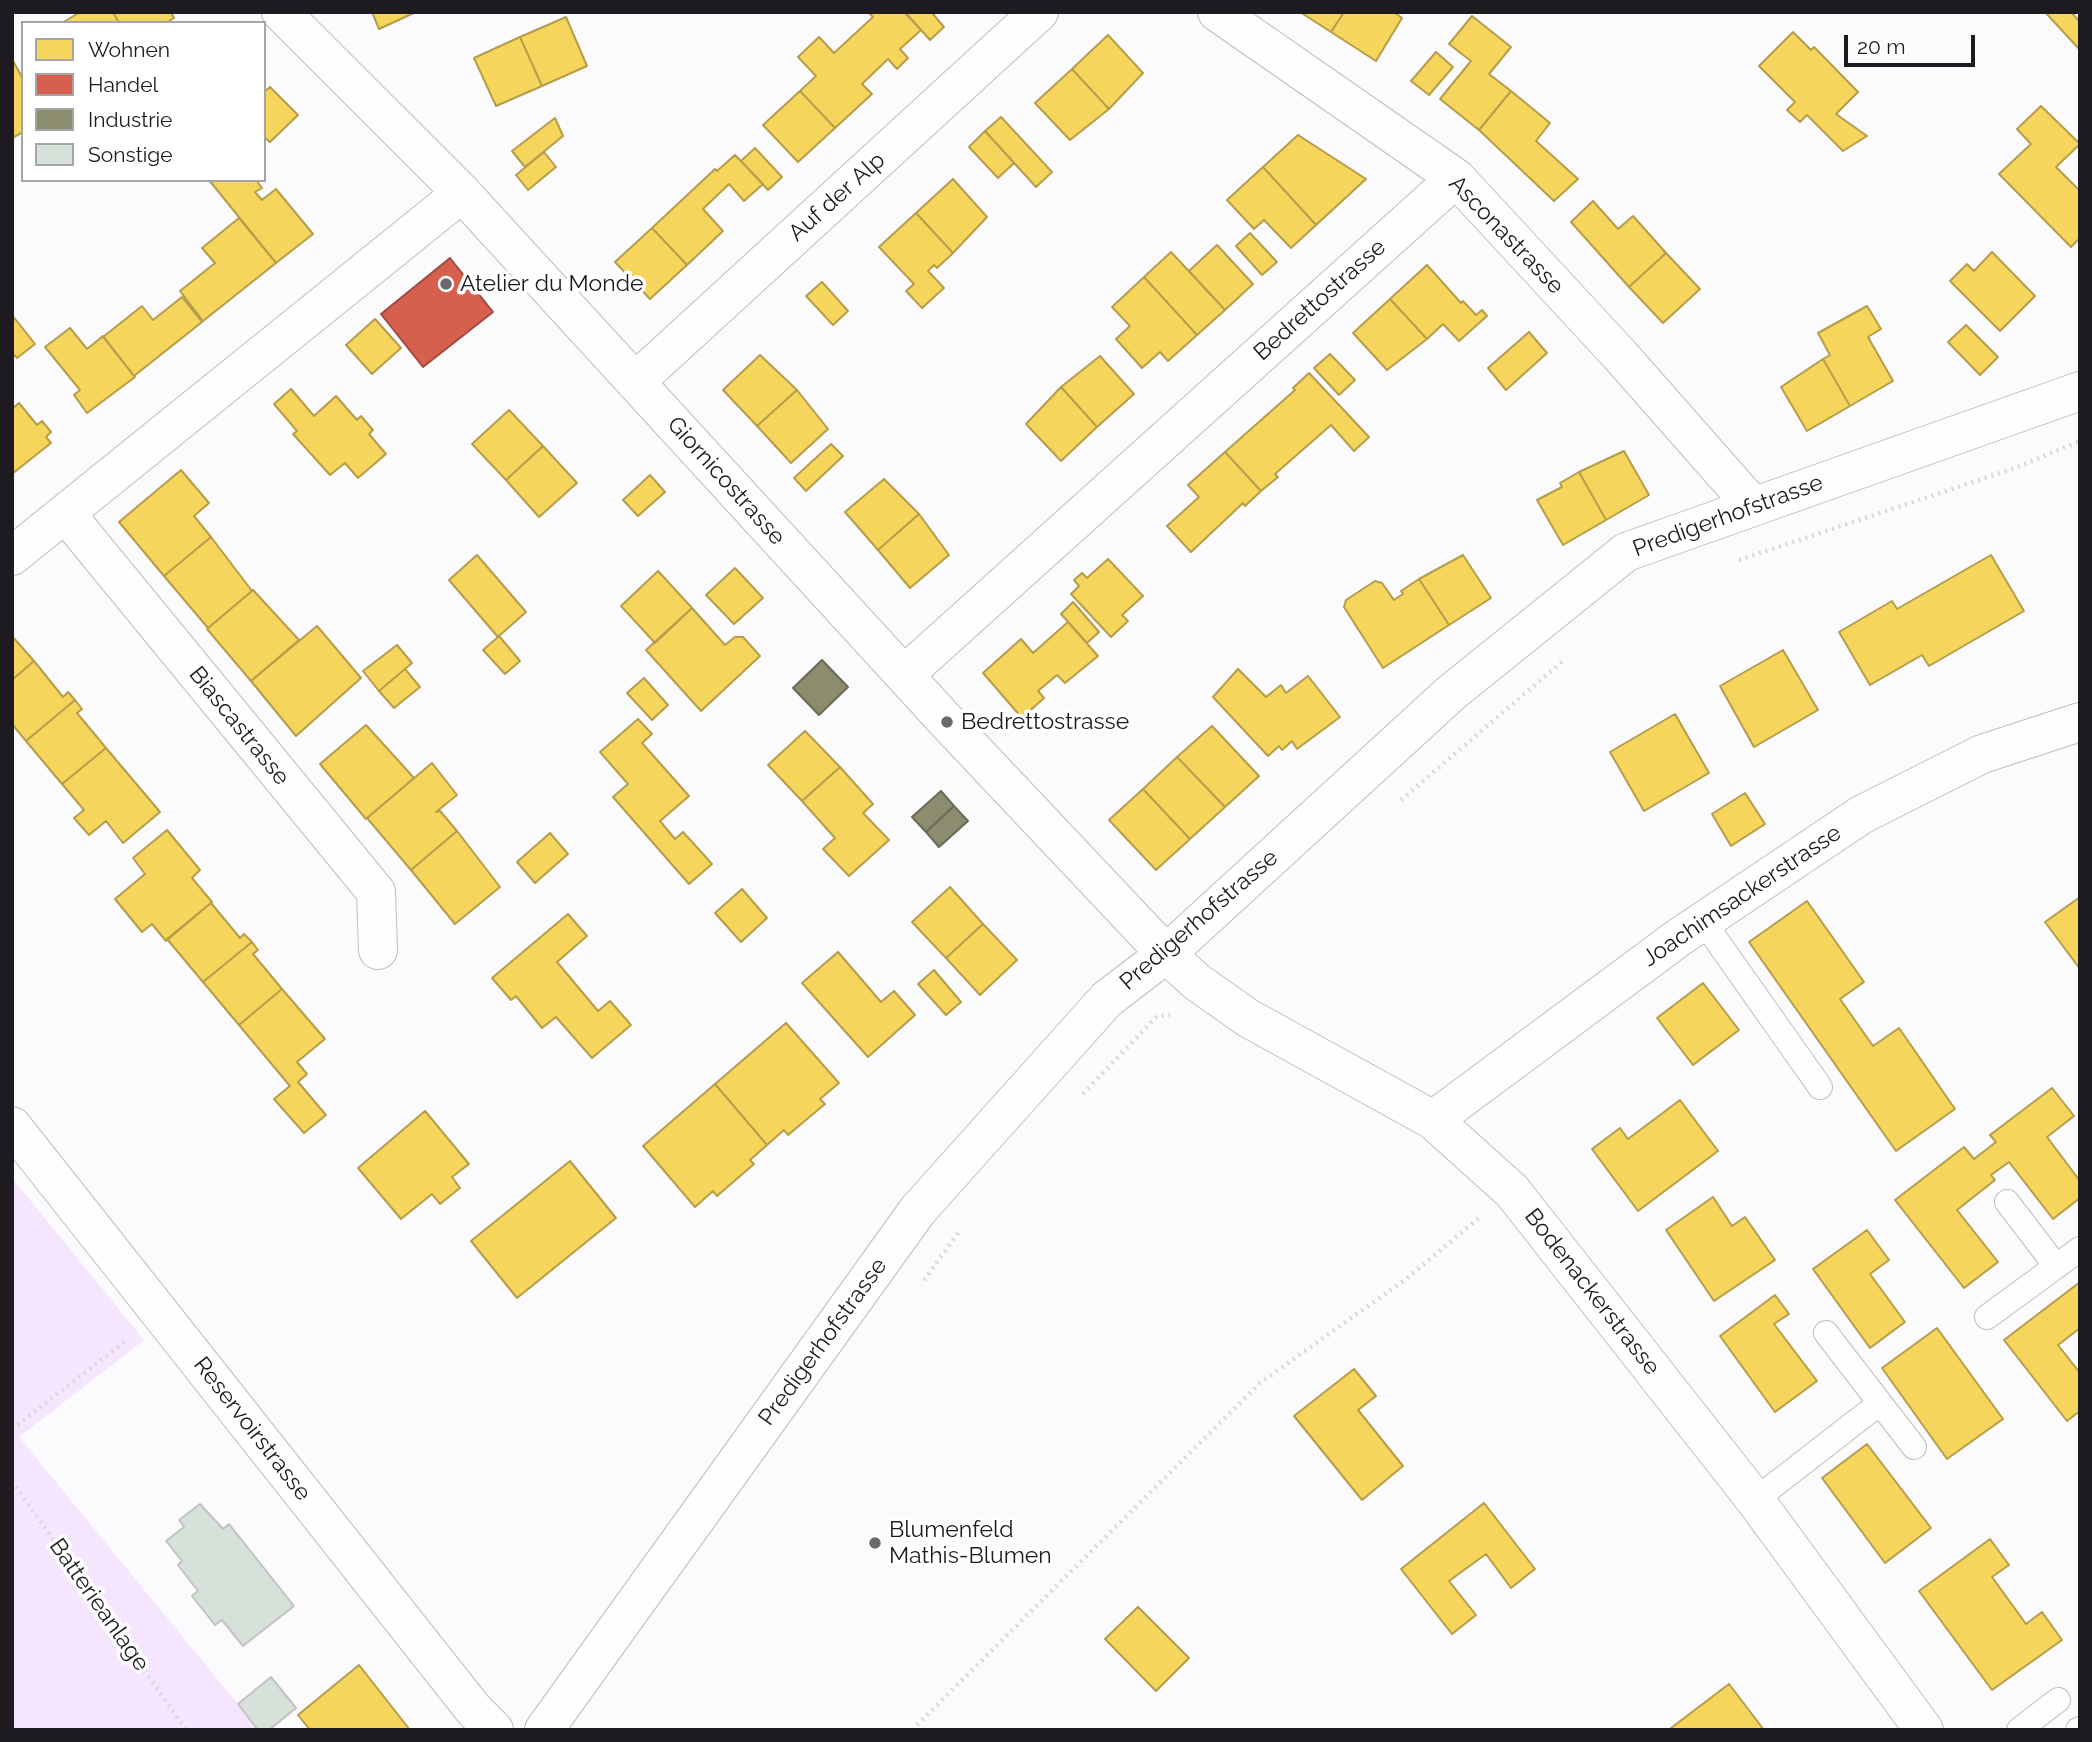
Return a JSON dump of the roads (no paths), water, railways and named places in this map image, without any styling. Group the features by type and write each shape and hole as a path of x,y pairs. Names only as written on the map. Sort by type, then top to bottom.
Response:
{"street":[{"name":"Giornicostrasse","path":"281,12 461,193 904,675 1166,954"},
{"name":"Auf der Alp","path":"635,382 1039,12"},
{"name":"Asconastrasse","path":"1217,12 1456,178 1619,354 1752,505"},
{"name":"Bedrettostrasse","path":"904,675 1456,178"},
{"path":"12,556 461,193"},
{"name":"Predigerhofstrasse","path":"544,1730 918,1210 1107,999 1166,954 1451,693 1626,552 1752,505 2080,391"},
{"name":"Biascastrasse","path":"66,514 376,892 377,950"},
{"name":"Joachimsackerstrasse","path":"1433,1120 1703,920 1861,815 1982,754 2080,722"},
{"name":"Bodenackerstrasse","path":"1166,954 1197,982 1248,1018 1433,1120 1512,1191 1755,1500 1924,1730"},
{"name":"Reservoirstrasse","path":"12,1126 474,1710 494,1730"}],"lane":[{"path":"1703,920 1820,1087"},
{"path":"2007,1202 2056,1266"},
{"path":"1987,1317 2080,1248"},
{"path":"1826,1333 1914,1447"},
{"path":"1755,1500 1880,1403"},
{"path":"2019,1730 2058,1700"}],"place":[{"name":"Atelier du Monde","path":"446,284"},
{"name":"Bedrettostrasse","path":"947,722"},
{"name":"Blumenfeld Mathis-Blumen","path":"875,1543"}]}
